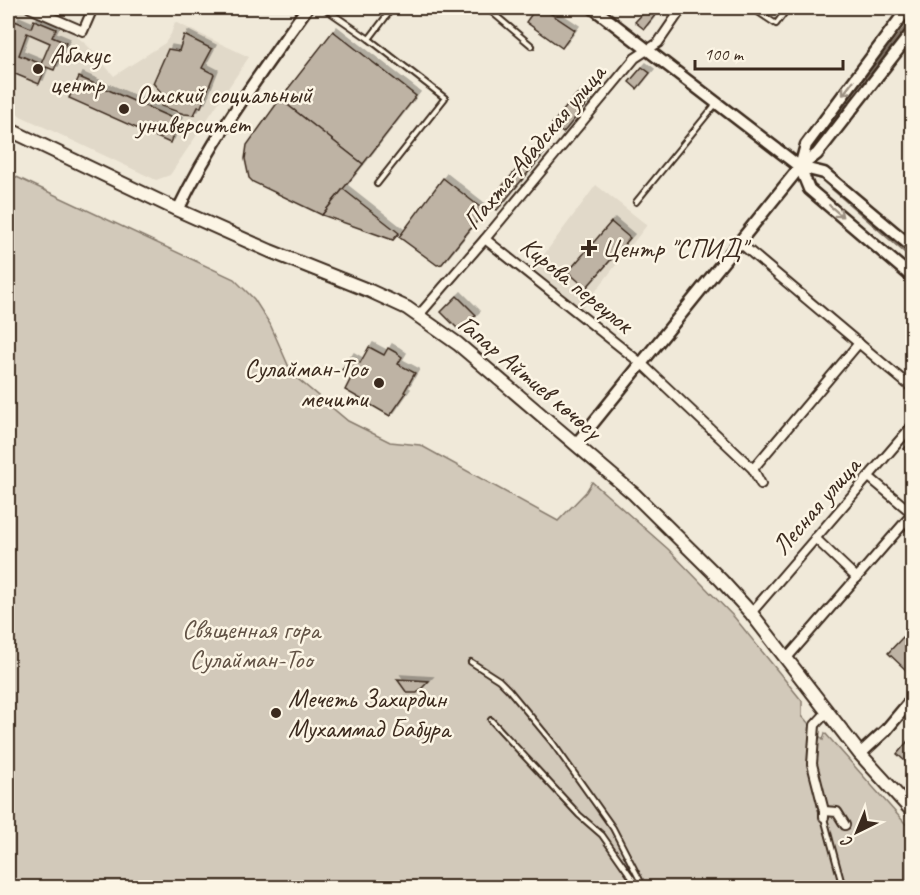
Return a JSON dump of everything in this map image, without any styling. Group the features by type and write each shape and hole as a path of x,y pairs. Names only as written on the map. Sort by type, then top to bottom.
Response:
{"main road":[{"name":"Гапар Айтиев көчөсү","path":"8,129 178,210 270,251 370,291 419,315 458,344 633,494 722,580 787,658 860,754 912,810"}],"street":[{"path":"30,8 83,31 93,8"},
{"path":"178,210 193,179 229,120 307,8"},
{"path":"593,8 800,167 824,173 912,247"},
{"name":"Пахта-Абадская улица","path":"419,315 635,58 658,44 682,8"},
{"path":"908,8 806,145 800,167 809,189 912,277"},
{"path":"577,444 800,167 817,154 912,32"},
{"name":"Кирова переулок","path":"485,239 642,364 753,469 761,484"},
{"path":"740,243 912,388"},
{"path":"753,469 860,343"},
{"name":"Лесная улица","path":"751,613 912,426"},
{"path":"787,658 912,513 869,477"},
{"path":"816,538 857,578"},
{"path":"860,754 886,730 912,699"},
{"path":"827,712 815,724 812,764 824,814 837,812 845,825"}],"lane":[{"path":"324,8 369,39 445,98 377,184"},
{"path":"488,8 532,46"},
{"path":"752,8 776,24 788,8"},
{"path":"369,39 388,14"},
{"path":"636,202 718,102"},
{"path":"471,662 500,680 552,742 614,828 644,888"},
{"path":"491,720 579,815 602,836 639,888"},
{"path":"824,814 843,888"}],"shaded area":[{"path":"8,8 21,8 67,28 88,46 114,76 165,43 175,22 249,57 170,175 156,180 8,110"},
{"name":"Центр \"СПИД\"","path":"596,185 647,225 578,314 531,272"}],"green space":[{"name":"Священная гора Сулайман-Тоо","path":"8,173 234,279 254,299 270,324 292,374 348,421 390,442 420,445 558,521 586,492 592,482 668,549 735,618 802,701 802,716 823,740 825,733 912,831 912,887 8,887"}],"building":[{"path":"536,8 542,8 575,30 562,48 526,22"},
{"path":"648,8 660,9 644,29 635,22"},
{"path":"34,20 56,29 52,37 66,43 54,70 46,67 39,84 8,71 8,59 11,52 8,51 8,40 15,21 31,28","holes":["27,33 50,43 41,64 19,55"]},
{"path":"333,31 416,96 363,164 280,99"},
{"path":"184,35 212,49 202,68 214,74 201,107 198,107 194,115 161,106 160,91 153,83 168,49 179,51"},
{"path":"642,67 650,73 637,89 629,82"},
{"name":"Ошский социальный университет","path":"79,77 179,121 170,143 69,98"},
{"path":"577,94 588,102 563,133 552,124"},
{"path":"280,99 363,164 322,215 249,178 245,159 247,145"},
{"path":"533,150 541,157 497,210 488,203"},
{"path":"443,178 485,211 442,264 437,265 399,237"},
{"path":"343,189 399,233 393,240 322,215"},
{"path":"611,222 630,238 586,288 568,272"},
{"path":"457,296 476,315 460,331 441,312"},
{"name":"Сулайман-Тоо мечити","path":"369,347 384,355 388,348 402,357 398,364 415,373 404,392 406,393 390,416 345,390 352,376 342,370 350,357 360,363"},
{"path":"912,440 912,457 904,449"},
{"path":"903,637 912,645 912,667 908,672 888,653"},
{"path":"397,679 429,681 417,693 407,693"},
{"path":"912,736 912,767 897,754"}],"waterway":[{"path":"809,150 912,19"},
{"path":"818,176 912,258"}],"place":[{"name":"Абакус центр","path":"38,69"},
{"name":"Ошский социальный университет","path":"124,109"},
{"name":"Центр \"СПИД\"","path":"589,248"},
{"name":"Сулайман-Тоо мечити","path":"379,383"},
{"name":"Мечеть Захирдин Мухаммад Бабура","path":"276,713"}]}
